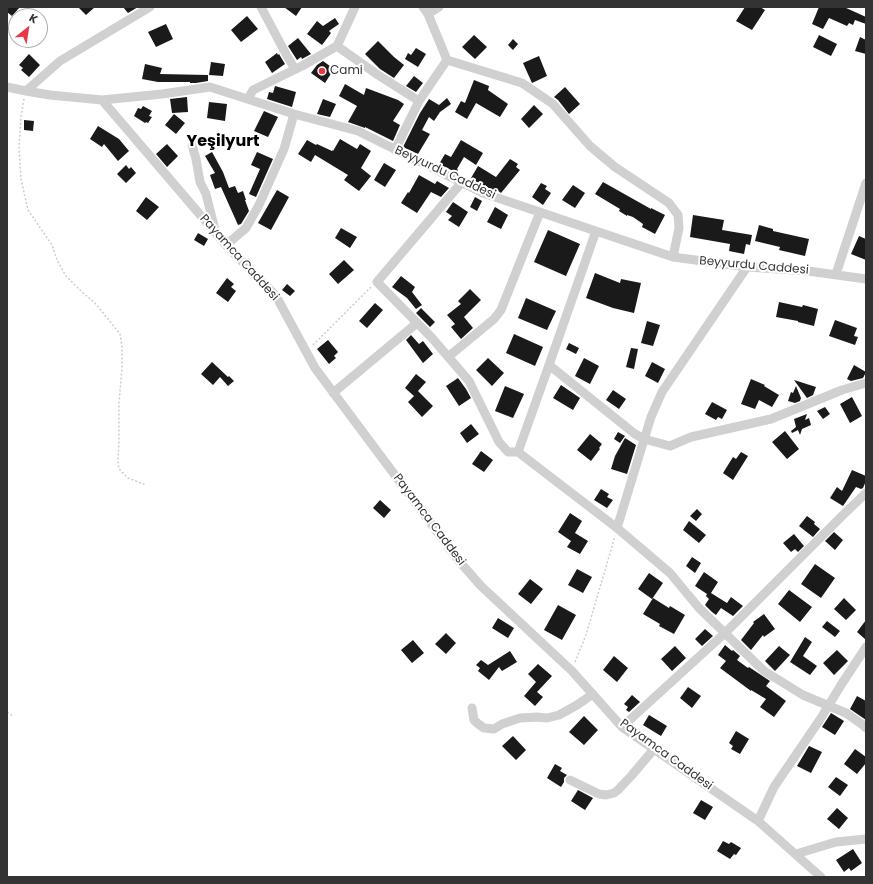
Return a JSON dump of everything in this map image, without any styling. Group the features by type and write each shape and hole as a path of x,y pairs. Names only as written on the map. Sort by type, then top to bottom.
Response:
{"street":[{"path":"26,91 60,61 150,7"},
{"path":"261,7 295,69"},
{"path":"248,99 252,90 337,46 355,7"},
{"path":"439,7 426,10 447,60"},
{"path":"337,46 378,75 420,101"},
{"path":"396,150 420,101 447,60"},
{"path":"447,60 522,83 552,104 600,155 615,167 669,203 678,215 679,228 673,257"},
{"name":"Beyyurdu Caddesi","path":"7,87 50,96 102,100 162,94 210,87 294,114 358,132 483,193 673,257 747,268 808,271 866,279"},
{"name":"Payamca Caddesi","path":"102,100 226,245 276,296 315,368 459,561 481,586 572,671 622,727 758,821 821,877"},
{"path":"226,245 246,228 249,223 284,149 294,114"},
{"path":"192,145 200,182 206,194 215,232"},
{"path":"462,182 377,282 432,338 469,381 499,442 508,452 518,452 617,528 670,573 699,608 764,671 803,695 846,713 866,728"},
{"path":"836,274 866,184"},
{"path":"448,357 494,319 501,310 540,212"},
{"path":"518,452 596,231"},
{"path":"617,528 651,417 662,392 747,268"},
{"path":"333,393 417,323"},
{"path":"549,365 635,434 644,439 670,446 691,437 771,419 842,390 866,384"},
{"path":"622,727 725,633 866,493"},
{"path":"758,821 774,787 821,718 866,647"},
{"path":"472,708 474,720 477,723 484,728 494,729 507,722 520,718 548,718 559,715 593,694"},
{"path":"570,780 599,794 606,795 614,793 632,775 654,749"},
{"path":"796,854 836,842 866,838"}],"path":[{"path":"26,91 21,116 19,147 21,179 28,210 52,245 66,276 95,303 120,334 122,347 122,368 119,403 119,469 128,478 146,485"},
{"path":"306,352 377,282"},
{"path":"572,671 586,635 617,528"},
{"path":"7,712 13,716"}],"building":[{"path":"7,7 20,7 8,8 8,13"},
{"path":"78,7 95,7 86,15"},
{"path":"123,7 138,7 128,13"},
{"path":"284,7 302,7 296,16"},
{"path":"745,7 760,7 765,10 752,30 736,21"},
{"path":"819,7 844,7 866,17 866,24 855,20 853,25 849,23 847,26 829,18 823,29 812,24"},
{"path":"247,16 258,29 241,42 231,30"},
{"path":"335,18 339,24 329,31 331,33 322,45 307,34 317,21 323,26"},
{"path":"166,24 173,39 156,47 148,32"},
{"path":"474,35 487,47 475,59 462,47"},
{"path":"819,35 837,44 831,56 813,47"},
{"path":"860,37 866,40 866,54 855,51"},
{"path":"298,38 311,54 297,60 288,46"},
{"path":"513,39 518,44 513,50 508,45"},
{"path":"378,41 404,65 394,78 380,69 365,54"},
{"path":"416,48 426,54 418,67 405,59 408,53 411,55"},
{"path":"277,53 285,64 272,73 265,62"},
{"path":"29,54 40,65 29,77 21,70 23,68 19,65"},
{"path":"539,56 547,76 532,83 523,63"},
{"name":"Cami","path":"323,61 334,69 325,83 311,73 317,65"},
{"path":"211,62 225,64 223,76 209,75"},
{"path":"145,64 162,68 160,74 208,75 208,81 190,83 158,82 142,79"},
{"path":"414,76 423,83 416,92 406,86"},
{"path":"474,80 489,86 488,90 508,104 500,117 476,103 467,119 455,112 461,101 465,103"},
{"path":"345,84 364,95 366,88 398,100 404,104 393,121 400,125 393,141 365,127 348,122 357,106 339,96"},
{"path":"275,86 296,92 292,107 267,99 269,92 273,93"},
{"path":"565,87 580,104 569,114 554,97"},
{"path":"187,97 188,112 172,113 170,99"},
{"path":"447,98 451,104 440,112 434,121 429,117 422,130 430,134 418,154 403,147 420,113 429,99 439,105"},
{"path":"323,99 336,104 330,117 317,114"},
{"path":"209,102 227,104 225,121 207,118"},
{"path":"534,105 543,114 529,128 521,119"},
{"path":"143,106 152,111 149,116 152,117 148,123 145,123 134,116 138,108 141,109"},
{"path":"264,111 278,117 268,137 254,131"},
{"path":"174,114 185,123 176,134 165,125"},
{"path":"24,120 34,121 33,131 24,130"},
{"path":"98,126 119,139 129,151 118,161 104,144 102,147 90,139"},
{"path":"340,139 357,149 360,144 371,151 361,168 371,176 359,191 344,180 348,175 315,155 311,162 298,154 307,140 333,151"},
{"path":"461,140 483,153 476,165 464,157 457,169 457,173 439,164 445,154 451,157"},
{"path":"167,144 178,156 167,167 156,154"},
{"path":"212,152 223,172 229,188 235,186 238,193 243,191 249,211 241,224 238,225 221,187 215,189 210,175 215,173 205,156"},
{"path":"257,152 273,159 256,197 249,194 260,169 251,165"},
{"path":"510,159 518,164 516,167 520,170 501,193 497,190 491,190 485,185 484,187 471,178 478,166 496,177"},
{"path":"384,163 396,170 385,187 374,180"},
{"path":"126,165 129,169 131,167 136,173 126,183 117,174"},
{"path":"419,175 435,184 437,181 449,188 441,197 431,192 417,213 401,203 408,192 409,193"},
{"path":"603,182 651,209 665,215 655,234 642,227 643,224 633,217 627,216 619,211 620,209 595,194"},
{"path":"541,183 547,186 545,189 551,193 543,205 532,197"},
{"path":"573,185 585,193 575,208 562,200"},
{"path":"277,190 289,197 271,230 258,223"},
{"path":"146,197 159,207 147,220 136,211"},
{"path":"475,197 482,201 477,211 470,207"},
{"path":"453,202 468,212 459,227 448,220 452,216 446,212"},
{"path":"495,207 508,215 501,229 487,222"},
{"path":"693,215 724,220 722,230 752,235 750,245 746,244 744,254 729,251 730,244 690,237"},
{"path":"759,225 773,229 773,231 809,239 805,256 779,250 780,247 755,241"},
{"path":"341,228 357,237 350,248 335,238"},
{"path":"548,230 580,244 566,276 534,262"},
{"path":"198,233 208,239 204,246 194,240"},
{"path":"859,236 866,239 866,260 851,254"},
{"path":"344,260 354,270 338,284 329,274"},
{"path":"595,273 620,283 621,279 641,283 634,313 613,308 586,298"},
{"path":"401,276 415,287 412,292 422,305 416,309 407,298 392,287"},
{"path":"227,278 234,284 231,287 236,291 228,302 216,293"},
{"path":"287,284 295,291 290,296 282,290"},
{"path":"470,289 481,300 464,317 473,328 461,339 451,327 455,324 447,315 461,304 458,301"},
{"path":"526,298 556,311 547,330 518,318"},
{"path":"779,302 802,307 803,305 818,309 814,326 776,317"},
{"path":"375,303 383,310 367,328 359,321"},
{"path":"421,308 435,322 430,327 416,313"},
{"path":"835,320 857,328 854,336 858,337 855,345 829,336"},
{"path":"647,321 660,325 653,346 641,343"},
{"path":"514,334 543,347 535,366 506,353"},
{"path":"411,335 419,344 423,341 433,354 423,363 406,340"},
{"path":"328,340 338,352 334,356 336,358 329,364 317,349"},
{"path":"569,343 579,348 576,354 566,349"},
{"path":"631,348 638,349 634,369 626,367"},
{"path":"488,358 504,373 492,386 476,370"},
{"path":"584,358 599,366 590,384 575,376"},
{"path":"212,362 234,381 228,386 220,377 213,385 201,374"},
{"path":"652,362 665,369 658,383 645,376"},
{"path":"854,365 866,372 863,378 851,381 847,379"},
{"path":"416,374 426,382 418,391 433,406 422,417 408,402 414,396 405,388"},
{"path":"458,378 471,398 459,406 446,386"},
{"path":"751,379 765,385 764,386 779,395 772,407 759,400 755,409 741,404"},
{"path":"794,380 816,387 813,395 807,398"},
{"path":"561,385 580,398 573,410 553,398"},
{"path":"505,386 524,394 513,418 495,411"},
{"path":"796,386 801,398 800,401 795,403 788,401 791,392 793,393"},
{"path":"613,390 626,399 619,409 606,400"},
{"path":"852,397 862,416 850,423 840,404"},
{"path":"712,402 727,410 722,419 718,417 716,420 705,414"},
{"path":"825,407 830,414 823,419 817,411"},
{"path":"807,414 805,420 809,418 811,425 802,429 800,435 798,430 792,433 791,431 796,427 794,419"},
{"path":"471,424 479,434 467,443 460,433"},
{"path":"785,431 799,449 787,459 772,442"},
{"path":"618,432 625,436 620,443 614,439"},
{"path":"590,434 602,444 591,461 577,450"},
{"path":"625,438 636,445 627,474 611,469 615,456"},
{"path":"481,451 493,460 484,472 472,464"},
{"path":"741,452 748,456 733,480 723,473 733,457 736,459"},
{"path":"852,470 866,476 866,481 863,488 861,489 856,487 843,506 830,498 837,487 842,491"},
{"path":"601,489 609,494 607,497 613,500 607,508 594,500"},
{"path":"380,500 391,510 384,518 373,508"},
{"path":"697,509 702,514 696,521 690,516"},
{"path":"570,513 582,521 575,533 588,541 580,554 567,547 571,541 558,532"},
{"path":"807,516 815,522 814,524 820,529 813,537 799,526"},
{"path":"689,521 706,535 699,543 683,530"},
{"path":"834,532 843,540 835,550 825,541"},
{"path":"794,534 804,546 798,552 795,549 791,552 783,543"},
{"path":"692,557 701,563 695,573 686,566"},
{"path":"815,564 835,578 821,598 801,584"},
{"path":"577,569 592,577 583,593 568,585"},
{"path":"704,572 718,582 711,593 727,603 731,597 743,606 733,616 721,608 716,615 705,605 709,599 706,596 707,594 695,586"},
{"path":"649,573 663,583 652,599 638,589"},
{"path":"530,579 543,589 531,604 518,594"},
{"path":"789,590 812,607 800,622 778,604"},
{"path":"653,598 669,608 670,606 685,615 674,634 659,626 660,624 643,614"},
{"path":"844,598 856,610 846,620 834,609"},
{"path":"558,605 576,615 562,640 544,630"},
{"path":"764,614 775,629 764,637 763,635 751,650 741,640 754,623 753,622"},
{"path":"498,618 514,628 508,638 492,628"},
{"path":"866,620 866,640 857,632"},
{"path":"827,621 840,631 835,637 822,627"},
{"path":"705,629 713,636 702,646 695,639"},
{"path":"446,633 456,643 446,654 435,644"},
{"path":"805,637 812,642 803,656 817,666 810,675 790,662"},
{"path":"413,640 424,653 412,663 401,650"},
{"path":"725,645 740,656 737,660 770,681 766,686 786,701 774,717 760,707 766,699 751,691 720,668 726,661 718,655"},
{"path":"675,646 686,658 672,671 661,659"},
{"path":"779,646 790,655 775,671 765,661"},
{"path":"837,650 848,661 834,675 823,663"},
{"path":"510,651 517,662 502,671 499,667 489,680 478,671 480,668 476,665 481,660 488,665"},
{"path":"614,656 628,668 617,682 603,670"},
{"path":"538,664 552,676 537,692 543,697 535,706 524,696 536,682 528,674"},
{"path":"688,687 701,696 692,708 680,698"},
{"path":"632,695 640,702 629,712 626,710 628,707 624,704"},
{"path":"857,696 866,701 866,720 850,709"},
{"path":"831,713 844,721 835,735 822,727"},
{"path":"649,715 667,726 661,736 643,725"},
{"path":"584,716 598,730 584,745 569,732"},
{"path":"736,731 749,739 740,754 731,749 733,746 729,743"},
{"path":"513,736 526,750 516,760 502,746"},
{"path":"809,746 822,752 811,773 797,766"},
{"path":"855,749 866,757 866,763 857,774 844,764"},
{"path":"555,764 562,768 560,771 567,775 564,778 564,782 561,787 547,778"},
{"path":"836,777 848,785 840,796 828,787"},
{"path":"578,790 593,798 585,810 571,801"},
{"path":"701,800 713,807 705,820 693,813"},
{"path":"837,808 848,818 839,829 827,819"},
{"path":"723,841 729,844 731,842 741,848 736,855 734,854 730,859 717,851"},
{"path":"853,849 862,863 851,871 849,868 844,872 836,860"}],"place":[{"name":"Cami","path":"322,71"}],"district":[{"name":"Yeşilyurt","path":"223,142"}]}
